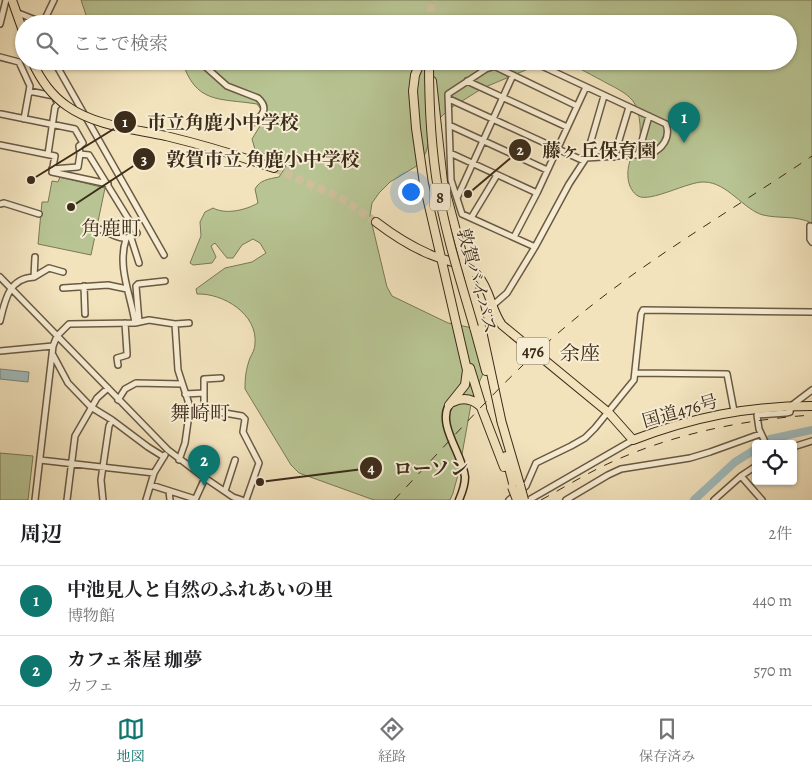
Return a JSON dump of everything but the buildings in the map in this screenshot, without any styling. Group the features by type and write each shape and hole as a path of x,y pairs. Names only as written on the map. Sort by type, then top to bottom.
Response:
{"highway":[{"path":"12,0 18,13"},
{"path":"36,70 53,94 66,106 81,114 108,123 213,148 274,168"},
{"path":"417,70 414,82 414,103 424,184 434,232 459,331 483,412 515,486 517,500"},
{"name":"敦賀バイパス","path":"430,70 432,144 438,191 455,262 502,424 515,486"},
{"path":"431,70 440,167 446,198 479,317 502,424"},
{"name":"国道476号","path":"376,222 401,240 442,260 475,273 483,282 498,319 507,330 608,413 633,440 675,424 734,411 812,406"},
{"path":"449,405 464,385 467,375 459,331"},
{"name":"敦賀バイパス","path":"483,359 515,486 524,500"},
{"path":"449,405 459,399 468,399 478,404 483,412"}],"main road":[{"path":"449,405 446,414 447,425 465,476 464,487 459,500"}],"street":[{"path":"0,24 6,0"},
{"path":"48,15 54,0"},
{"path":"18,13 23,15"},
{"path":"0,58 15,61"},
{"path":"23,70 30,86 24,119"},
{"path":"59,70 164,255"},
{"path":"209,70 227,86 258,98 263,102 263,115 253,123"},
{"path":"487,70 448,94 451,180 462,214 535,247"},
{"path":"502,70 577,106"},
{"path":"448,99 585,160 650,154 658,151 663,146 667,137 666,124 550,70"},
{"path":"457,198 513,75"},
{"path":"467,81 567,127"},
{"path":"514,237 537,193 586,87"},
{"path":"29,91 54,96 58,104 55,107 48,154"},
{"path":"492,306 507,293 535,247 569,184 585,160 604,96"},
{"path":"614,157 629,107"},
{"path":"1,114 75,129 83,143 79,146 78,167 52,169"},
{"path":"638,155 648,116"},
{"path":"449,125 548,170"},
{"path":"0,145 54,156 52,172 108,184"},
{"path":"450,153 537,193"},
{"path":"80,154 89,154 137,233 128,238 119,238 114,234 98,229"},
{"path":"471,218 497,175"},
{"path":"0,204 4,203 39,214"},
{"path":"810,226 810,239 812,242"},
{"path":"128,238 139,263"},
{"path":"128,238 122,259 127,289 130,292 137,323"},
{"path":"34,276 35,257"},
{"path":"0,321 7,294 24,277 34,276 49,268 63,272"},
{"path":"0,277 168,450 179,460 233,498 242,500"},
{"path":"137,323 136,286 138,284 165,281"},
{"path":"63,288 108,285 127,289"},
{"path":"84,286 85,314"},
{"path":"509,500 526,486 536,463 585,438 596,428 634,380 643,310 812,312"},
{"path":"36,500 53,346 57,336 69,324 137,323 149,320 175,324 189,323"},
{"path":"118,366 117,358 127,355 125,323"},
{"path":"175,324 178,370 190,407 185,443 179,460"},
{"path":"0,352 53,346"},
{"path":"52,355 68,383 91,408 112,420 164,457"},
{"path":"635,373 727,374 734,411"},
{"path":"204,409 204,380 221,378"},
{"path":"118,400 125,389 136,383 182,384"},
{"path":"68,500 75,436 97,398 108,388"},
{"path":"764,440 757,415 790,412 791,406 812,390"},
{"path":"185,394 204,393"},
{"path":"190,407 242,416 244,419 243,432 259,463 246,500"},
{"path":"105,500 101,480 112,420"},
{"path":"566,500 608,475 622,469 690,458 761,435"},
{"path":"529,500 633,440"},
{"path":"797,446 812,441"},
{"path":"146,500 154,473 168,450"},
{"path":"40,460 154,473"},
{"path":"225,491 234,460"},
{"path":"714,500 752,469"},
{"path":"741,476 762,500"},
{"path":"151,485 195,499 205,478"},
{"path":"169,491 170,500"}],"green space":[{"path":"81,0 812,0 812,223 799,219 763,215 749,208 728,191 712,183 697,183 651,197 638,196 630,185 628,176 630,161 638,149 640,138 640,124 636,105 626,94 582,70 797,70 797,15 86,15"},
{"path":"186,70 526,70 483,88 449,109 437,121 420,164 390,182 372,203 370,216 387,287 392,296 448,323 468,327 480,333 489,345 491,355 472,399 459,471 450,500 374,500 299,473 291,465 245,389 247,369 255,346 251,323 237,307 228,301 197,294 196,289 225,268 252,262 266,253 260,243 253,239 242,245 233,258 227,258 215,243 211,246 216,257 212,263 193,265 190,263 201,236 200,222 205,212 213,208 224,211 236,211 258,203 255,189 257,186 265,180 279,177 286,166 268,154 256,153 252,139 263,121 263,112 257,104 210,96 194,85"},
{"path":"60,177 105,188 91,255 38,244 42,202 48,202 52,181 58,182"},
{"path":"0,453 33,456 28,500 0,500"}],"water":[{"path":"0,369 29,372 28,382 0,379"}],"waterway":[{"path":"769,440 812,430"},
{"path":"694,500 735,462 752,451"}],"tunnel":[{"path":"431,15 432,0"},
{"path":"274,168 339,197 376,222"}],"railway":[{"path":"394,500 501,386 570,323 658,257 812,156"},
{"path":"541,500 601,467 652,446 731,425 812,415"}],"place":[{"name":"中池見人と自然のふれあいの里","path":"684,143"},
{"name":"市立角鹿小中学校","path":"31,180"},
{"name":"藤ヶ丘保育園","path":"468,194"},
{"name":"敦賀市立 角鹿小中学校","path":"71,207"},
{"name":"ローソン","path":"260,482"},
{"name":"カフェ茶屋 珈夢","path":"204,486"}],"district":[{"name":"角鹿町","path":"111,228"},
{"name":"余座","path":"580,353"},
{"name":"舞崎町","path":"200,413"}]}
